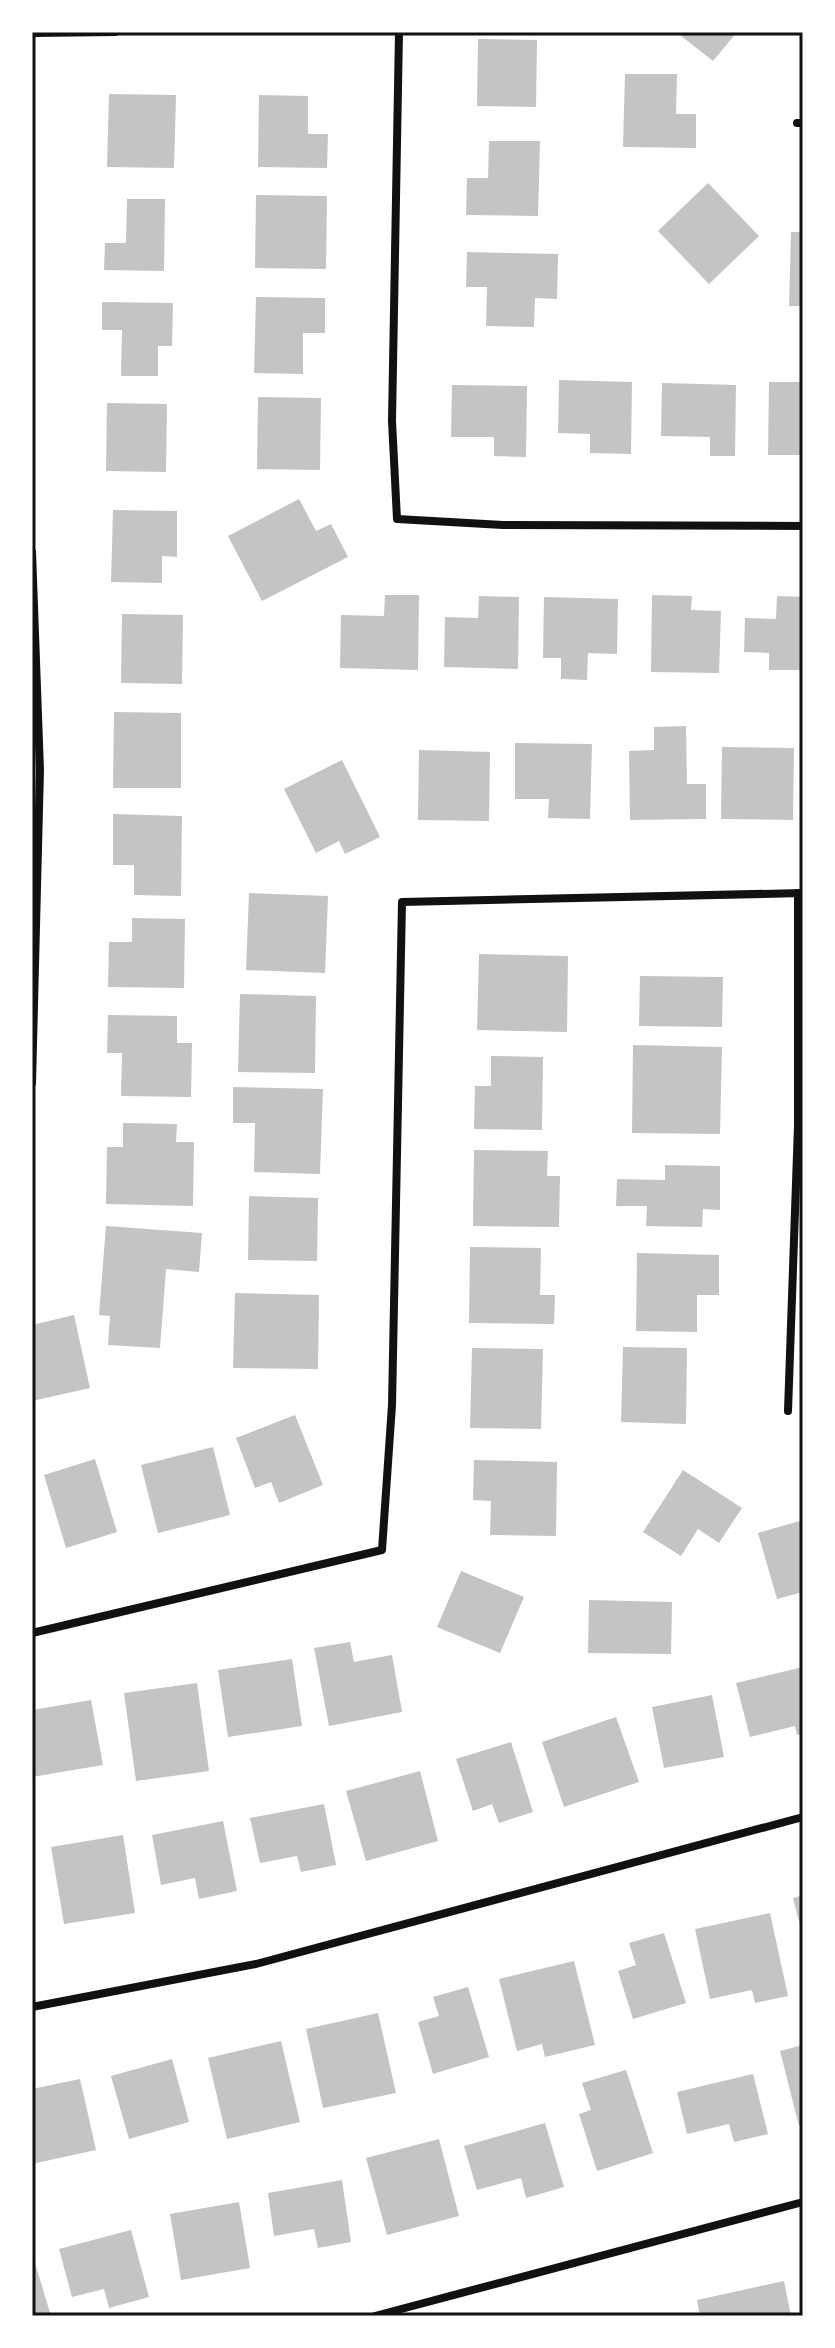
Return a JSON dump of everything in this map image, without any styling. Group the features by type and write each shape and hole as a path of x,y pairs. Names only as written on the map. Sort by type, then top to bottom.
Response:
{"street":[{"path":"32,33 115,32"},
{"path":"399,32 392,421 397,519 503,525 803,526"},
{"path":"32,552 36,770 32,1083"},
{"path":"32,1633 382,1550 392,1405 402,902 800,893 798,1126 788,1411"},
{"path":"32,2007 256,1964 803,1817"},
{"path":"375,2316 803,2202"}],"building":[{"path":"676,32 737,32 713,61"},
{"path":"478,39 537,40 536,107 477,106"},
{"path":"625,74 677,74 676,114 696,114 696,148 623,147"},
{"path":"109,94 176,95 174,168 107,167"},
{"path":"259,95 308,96 308,134 328,134 327,168 258,167"},
{"path":"489,141 540,141 538,216 466,215 467,178 488,178"},
{"path":"708,183 759,236 709,284 658,231"},
{"path":"256,195 327,196 326,269 255,268"},
{"path":"127,199 165,199 164,271 104,270 105,243 126,243"},
{"path":"791,232 803,232 803,306 789,306"},
{"path":"467,252 558,254 557,299 535,298 534,327 486,326 487,287 466,287"},
{"path":"256,297 325,298 325,333 303,333 303,374 254,373"},
{"path":"102,302 173,303 172,346 158,346 158,376 121,376 122,330 102,330"},
{"path":"559,380 632,382 631,454 590,453 590,434 558,433"},
{"path":"769,382 803,382 803,455 768,455"},
{"path":"662,383 736,385 735,456 710,456 710,437 661,436"},
{"path":"452,385 527,386 526,457 494,456 494,437 451,437"},
{"path":"258,397 321,398 320,470 257,469"},
{"path":"107,403 167,404 166,472 106,471"},
{"path":"299,499 316,531 331,524 348,557 262,601 228,536"},
{"path":"113,510 177,511 177,557 162,556 162,583 111,582"},
{"path":"385,595 419,595 418,670 340,668 341,615 384,616"},
{"path":"652,595 692,596 691,610 721,611 719,673 651,672"},
{"path":"479,596 519,597 518,669 444,667 445,617 478,618"},
{"path":"777,596 803,597 803,670 769,670 769,653 744,652 745,618 776,619"},
{"path":"544,597 618,599 617,654 588,653 587,680 561,679 561,658 543,658"},
{"path":"122,614 183,615 182,684 121,683"},
{"path":"114,712 181,713 181,788 113,788"},
{"path":"686,726 687,784 706,784 706,819 630,820 629,751 654,750 654,727"},
{"path":"515,743 592,744 590,819 548,818 549,799 515,799"},
{"path":"722,747 794,748 793,820 721,819"},
{"path":"419,750 490,752 489,821 418,820"},
{"path":"342,760 380,837 345,854 339,841 316,853 284,789"},
{"path":"113,814 182,816 181,896 134,895 134,865 113,865"},
{"path":"249,893 328,896 325,973 246,970"},
{"path":"132,918 185,919 184,988 108,987 109,942 132,942"},
{"path":"479,954 568,956 567,1032 477,1030"},
{"path":"640,976 723,977 722,1027 639,1026"},
{"path":"240,994 316,996 315,1073 238,1072"},
{"path":"108,1015 177,1016 177,1043 192,1043 191,1097 121,1096 122,1053 107,1053"},
{"path":"633,1045 722,1047 720,1134 632,1133"},
{"path":"491,1056 543,1057 542,1130 474,1129 475,1086 491,1086"},
{"path":"233,1087 323,1089 320,1174 254,1172 255,1123 233,1123"},
{"path":"123,1123 177,1124 176,1142 194,1142 193,1206 106,1204 107,1147 123,1147"},
{"path":"474,1150 548,1151 547,1176 560,1176 559,1227 473,1226"},
{"path":"665,1165 720,1166 720,1210 703,1209 702,1227 646,1226 647,1206 616,1206 617,1179 665,1180"},
{"path":"249,1196 318,1198 317,1261 248,1260"},
{"path":"106,1226 202,1233 199,1272 166,1269 160,1348 108,1345 110,1316 99,1315"},
{"path":"470,1247 541,1248 540,1295 555,1295 554,1324 469,1323"},
{"path":"637,1253 719,1255 719,1295 697,1295 697,1332 636,1331"},
{"path":"235,1293 319,1295 318,1369 233,1368"},
{"path":"74,1315 90,1388 32,1401 32,1325"},
{"path":"623,1347 687,1348 686,1424 621,1422"},
{"path":"472,1348 543,1349 541,1429 470,1428"},
{"path":"295,1415 323,1485 279,1503 271,1482 255,1488 236,1438"},
{"path":"213,1447 230,1515 158,1533 141,1465"},
{"path":"95,1459 117,1532 66,1548 44,1475"},
{"path":"474,1460 557,1462 556,1536 490,1535 491,1501 473,1500"},
{"path":"683,1470 742,1508 719,1543 698,1529 681,1556 643,1532"},
{"path":"803,1520 803,1592 777,1599 758,1533"},
{"path":"461,1571 524,1597 500,1653 437,1627"},
{"path":"589,1600 672,1602 671,1654 588,1653"},
{"path":"350,1642 354,1662 392,1655 402,1712 329,1726 314,1648"},
{"path":"292,1659 302,1726 228,1737 218,1670"},
{"path":"803,1667 803,1734 797,1735 795,1726 750,1737 736,1683"},
{"path":"197,1683 209,1771 136,1781 124,1693"},
{"path":"712,1695 724,1757 664,1768 652,1707"},
{"path":"91,1700 103,1765 32,1777 32,1710"},
{"path":"616,1717 639,1782 564,1807 542,1742"},
{"path":"511,1742 533,1812 499,1823 492,1804 473,1811 456,1759"},
{"path":"420,1771 438,1841 366,1861 346,1791"},
{"path":"324,1804 336,1865 301,1872 297,1856 260,1863 250,1818"},
{"path":"223,1821 237,1891 199,1899 195,1878 161,1885 152,1835"},
{"path":"123,1835 135,1913 64,1924 51,1847"},
{"path":"803,1895 803,1933 802,1933 793,1898"},
{"path":"770,1913 788,1996 755,2003 752,1990 710,1999 695,1929"},
{"path":"664,1933 686,2003 633,2019 618,1971 636,1965 629,1943"},
{"path":"574,1961 595,2045 545,2057 542,2044 517,2051 499,1979"},
{"path":"468,1987 489,2057 433,2074 418,2022 439,2016 433,1997"},
{"path":"378,2013 396,2093 323,2108 306,2029"},
{"path":"281,2041 300,2122 227,2139 208,2058"},
{"path":"803,2045 803,2124 799,2126 780,2051"},
{"path":"172,2059 189,2122 129,2139 111,2076"},
{"path":"626,2070 653,2153 597,2171 579,2114 591,2110 582,2083"},
{"path":"753,2074 768,2134 734,2142 729,2124 687,2134 677,2092"},
{"path":"80,2079 96,2150 32,2164 32,2089"},
{"path":"545,2123 564,2187 526,2198 521,2178 477,2190 464,2146"},
{"path":"439,2139 459,2216 387,2235 366,2158"},
{"path":"342,2180 351,2242 318,2248 314,2229 274,2236 268,2193"},
{"path":"239,2202 250,2268 181,2280 170,2214"},
{"path":"131,2230 149,2297 109,2308 104,2289 72,2297 59,2249"},
{"path":"35,2263 51,2316 32,2316 32,2264"},
{"path":"784,2281 791,2316 700,2316 697,2300"}]}
